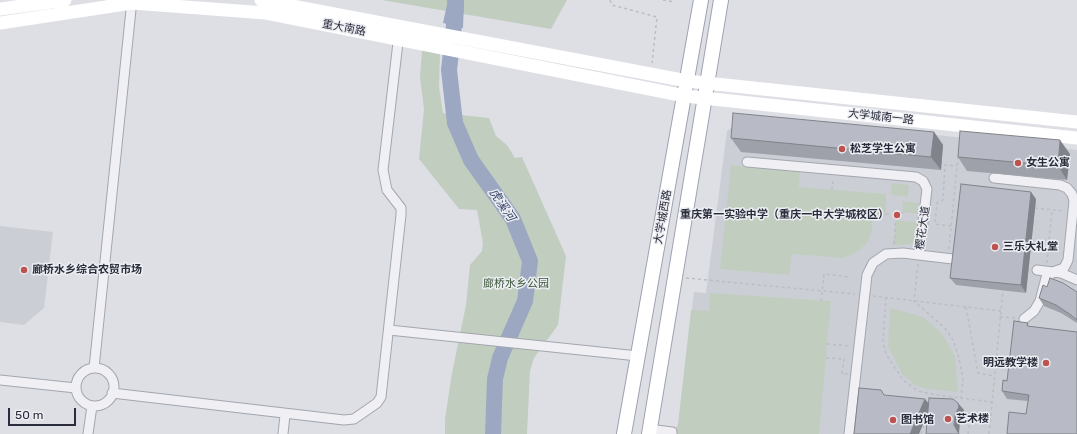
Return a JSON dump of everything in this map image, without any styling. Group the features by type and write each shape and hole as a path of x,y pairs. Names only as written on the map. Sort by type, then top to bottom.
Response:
{"main road":[{"path":"0,9 65,0"},
{"name":"重大南路","path":"261,0 428,38 481,55 686,96"},
{"name":"大学城西路","path":"624,434 686,96 687,81 701,0"},
{"name":"大学城西路","path":"649,432 706,98 721,0"},
{"name":"重大南路","path":"0,23 132,1 266,13 399,32"},
{"name":"重大南路","path":"428,38 482,42 687,81"},
{"name":"大学城南一路","path":"687,81 1077,122"},
{"name":"大学城南一路","path":"686,96 1077,138"}],"street":[{"path":"94,368 132,1"},
{"path":"112,394 285,415 344,420 354,419 377,403 381,397 401,208 387,190 383,170 399,32"},
{"name":"樱花大道","path":"746,162 916,177 923,181 927,189 927,203 919,255 886,254 873,263 867,275 863,295 849,434"},
{"path":"994,178 1060,185 1067,188 1072,194 1075,201 1068,260 1064,268 1045,271"},
{"path":"919,255 950,259"},
{"path":"1045,271 1061,273 1077,280"},
{"path":"1024,319 1034,311 1040,301 1046,278 1045,271"},
{"path":"389,330 638,356"},
{"path":"94,368 100,369 110,376 113,382 112,394 104,403 92,406 81,400 76,388 79,376 88,369 94,368"},
{"path":"0,380 76,388"},
{"path":"88,434 92,406"},
{"path":"283,434 285,415"},
{"path":"649,432 672,432 672,434"}],"path":[{"path":"610,0 612,5 657,17 651,75"},
{"path":"663,0 674,2"},
{"path":"950,259 951,226 959,145"},
{"path":"951,226 935,224 937,203 943,200 945,165 957,166"},
{"path":"832,190 833,170"},
{"path":"1035,208 1073,212"},
{"path":"1045,271 1052,210"},
{"path":"886,214 902,216 902,212"},
{"path":"893,254 896,216"},
{"path":"914,300 919,255"},
{"path":"822,301 824,274 850,277"},
{"path":"676,276 914,300 1001,311"},
{"path":"989,434 1003,290"},
{"path":"886,297 883,342 886,354 903,380 918,391 992,402"},
{"path":"914,300 945,328 952,340 959,358 963,380 961,398"},
{"path":"966,307 978,373 994,376"},
{"path":"1000,317 1024,319"},
{"path":"827,344 858,347"},
{"path":"826,358 844,359 842,374"},
{"path":"932,394 932,400"},
{"path":"921,434 930,412 929,427"},
{"path":"968,434 970,421 990,423"}],"shaded area":[{"name":"重庆第一实验中学（重庆一中大学城校区）","path":"749,115 1077,150 1077,434 670,434 678,425 694,292 706,293 727,131"},
{"name":"廊桥水乡综合农贸市场","path":"0,226 53,232 44,308 24,325 0,322"}],"green space":[{"path":"382,0 567,0 551,29"},
{"name":"廊桥水乡公园","path":"422,49 440,54 439,87 443,113 489,118 496,136 507,145 515,158 522,157 566,256 558,325 534,358 530,371 527,434 445,434 445,419 452,373 466,305 470,265 482,251 483,243 477,210 459,209 419,159 424,109 420,78"},
{"path":"731,165 800,172 799,187 886,194 886,216 873,215 872,231 868,242 857,252 843,258 792,254 789,275 720,269"},
{"path":"892,183 909,185 908,197 891,195"},
{"path":"903,201 919,203 918,214 902,212"},
{"path":"896,220 922,223 921,237 911,244 893,246"},
{"path":"710,293 831,301 819,434 677,434 691,310 709,311"},
{"path":"890,308 923,317 943,335 955,356 958,392 928,389 915,385 902,374 888,346"}],"water":[{"path":"448,0 464,0 463,28 443,23"}],"building":[{"path":"733,113 934,132 931,157 731,138"},
{"path":"960,131 1060,140 1058,166 958,157"},
{"name":"三乐大礼堂","path":"961,184 1031,192 1021,285 950,278"},
{"path":"1050,278 1063,283 1077,292 1077,320 1056,305 1039,298 1043,285 1047,287"},
{"name":"明远教学楼","path":"1014,321 1028,323 1027,326 1077,332 1077,434 1007,434 1009,412 1026,414 1029,395 1002,391 1003,380 1007,381"},
{"name":"图书馆","path":"859,388 881,390 884,395 925,399 910,434 854,434"},
{"name":"艺术楼","path":"929,398 953,399 958,403 959,407 955,415 954,425 959,434 926,434"}],"waterway":[{"name":"虎溪河","path":"455,0 456,7 449,70 455,123 471,160 513,219 530,261 525,301 500,358 495,379 493,434"}],"place":[{"name":"松芝学生公寓","path":"842,149"},
{"name":"女生公寓","path":"1018,163"},
{"name":"重庆第一实验中学（重庆一中大学城校区）","path":"897,215"},
{"name":"三乐大礼堂","path":"995,247"},
{"name":"廊桥水乡综合农贸市场","path":"24,270"},
{"name":"明远教学楼","path":"1046,363"},
{"name":"艺术楼","path":"948,419"},
{"name":"图书馆","path":"893,420"}]}
